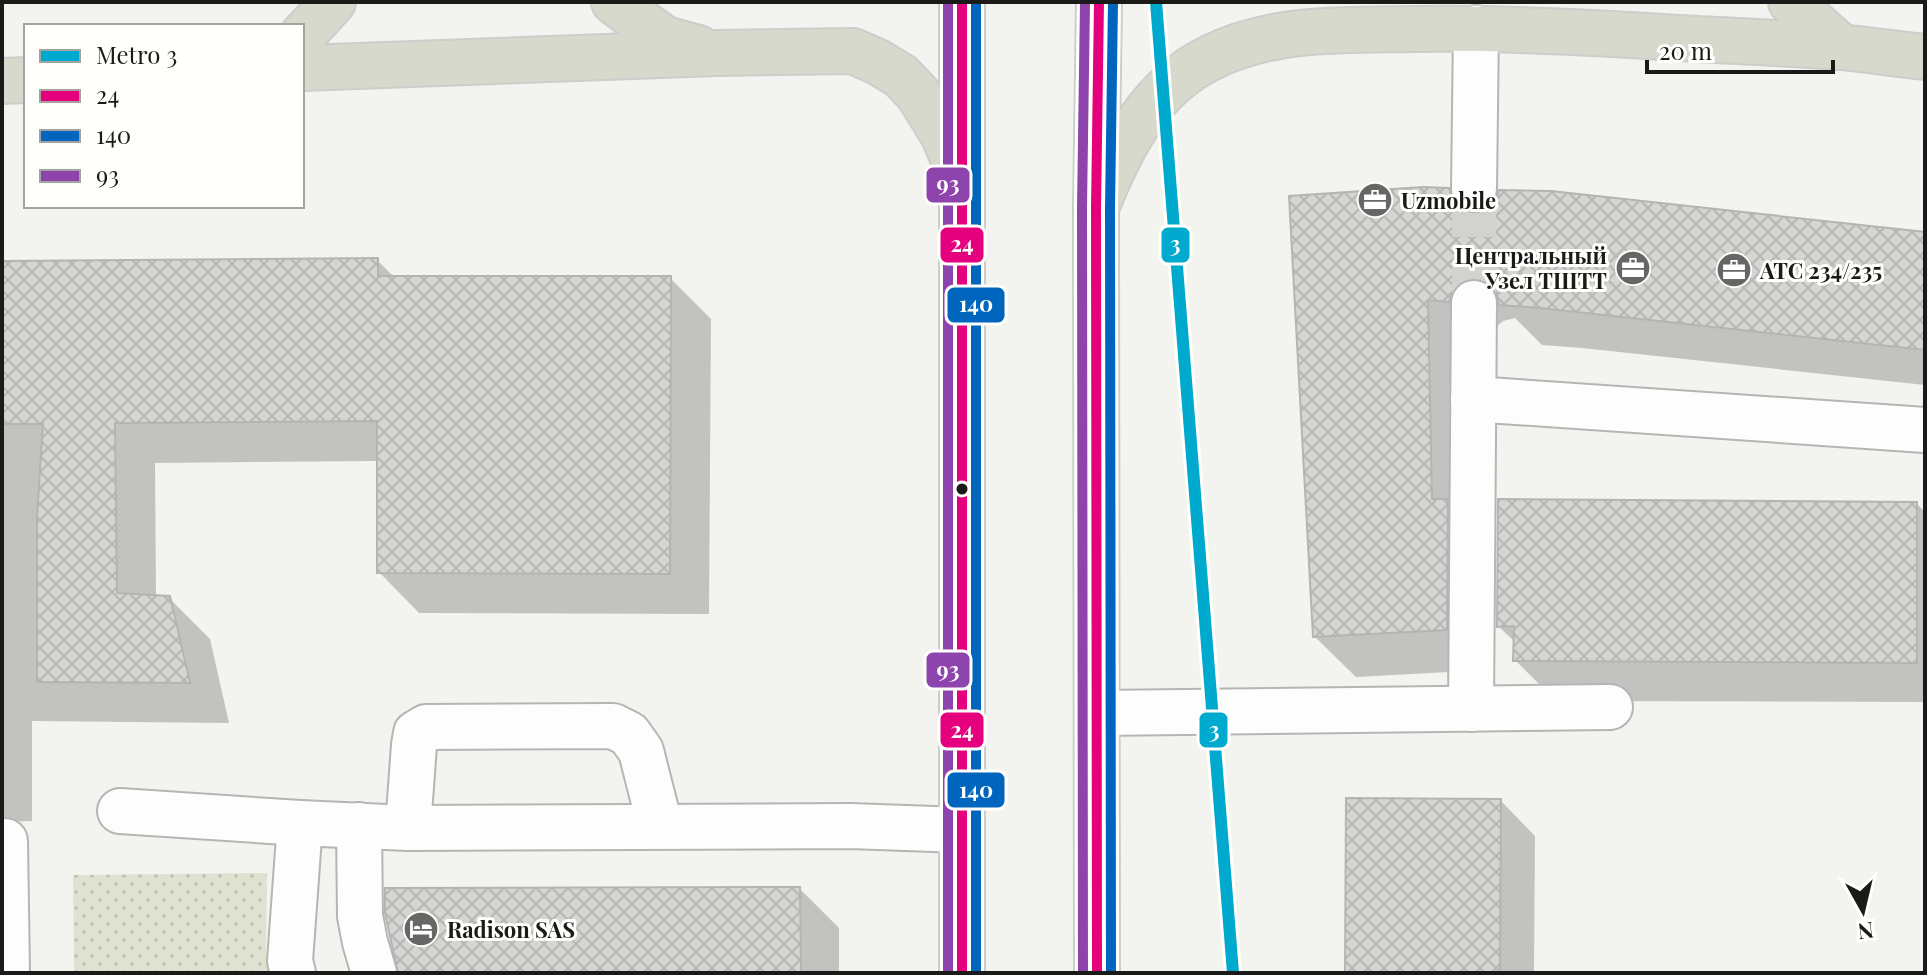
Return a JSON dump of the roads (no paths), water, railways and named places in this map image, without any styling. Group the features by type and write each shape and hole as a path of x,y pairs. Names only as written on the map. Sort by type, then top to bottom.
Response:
{"highway":[{"path":"304,34 333,2"},
{"path":"614,2 665,39 717,53"},
{"path":"1355,30 1406,2"},
{"path":"1791,2 1841,47"},
{"path":"1096,208 1111,170 1136,124 1176,80 1208,58 1243,43 1284,34 1476,28 1841,47 1925,57"},
{"path":"304,68 853,51 901,76 918,94 943,134 953,158 962,205"},
{"path":"2,81 24,80"}],"main road":[{"path":"962,2 962,973"},
{"path":"1097,973 1096,208 1099,2"}],"street":[{"path":"1474,189 1476,28"},
{"path":"1471,709 1474,303"},
{"path":"1473,399 1925,430"},
{"path":"1097,713 1610,707"},
{"path":"408,828 416,733 426,727 613,726 629,734 641,751 660,826"},
{"path":"120,811 408,828 850,826 962,830"},
{"path":"293,973 290,961 300,823"},
{"path":"359,825 360,916 374,973"},
{"path":"7,973 13,842"}],"tunnel":[{"path":"1474,189 1474,303"}],"metro line":[{"name":"3","path":"1156,2 1233,973"}],"place":[{"name":"Uzmobile","path":"1375,200"},
{"name":"Центральный Узел ТШТТ","path":"1633,268"},
{"name":"ATC 234/235","path":"1734,270"},
{"name":"Radison SAS","path":"421,929"}]}
